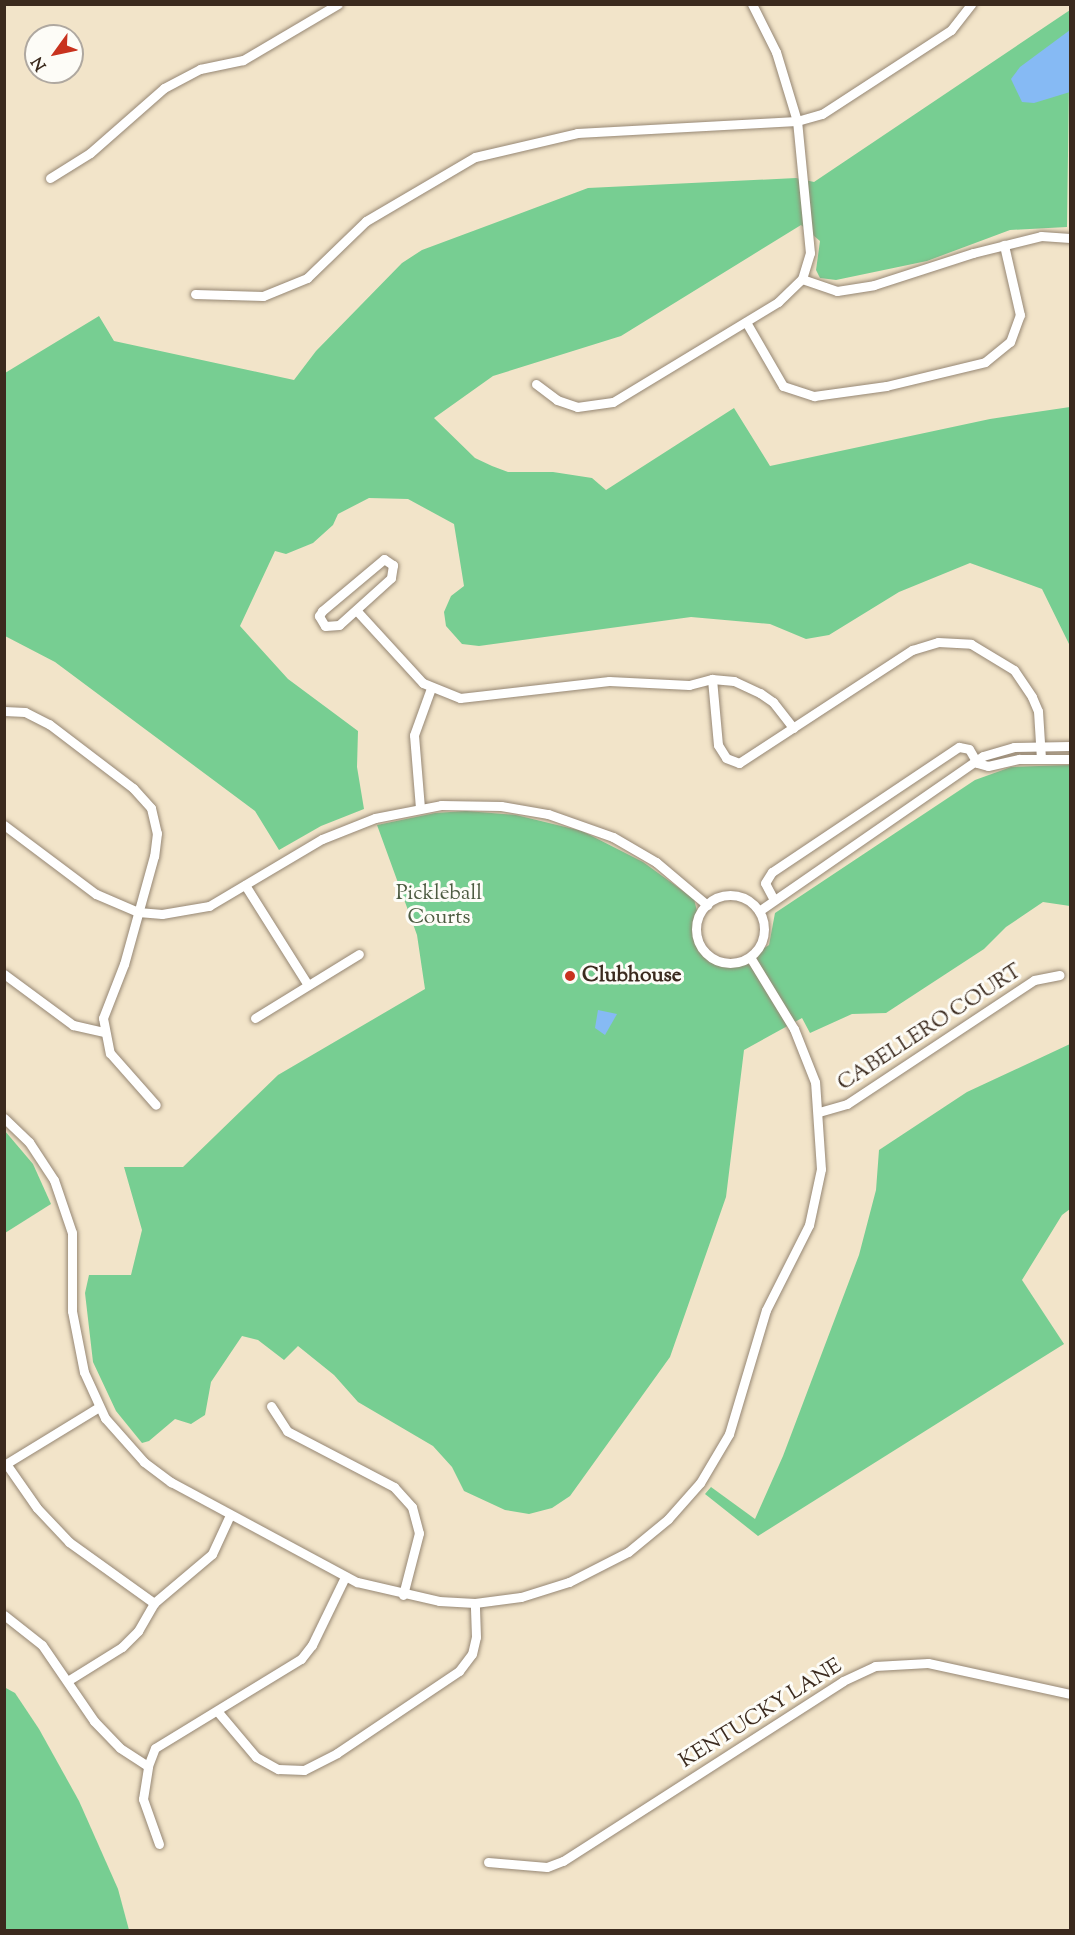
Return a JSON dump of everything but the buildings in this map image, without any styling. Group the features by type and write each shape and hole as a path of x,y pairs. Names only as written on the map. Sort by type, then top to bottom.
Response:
{"street":[{"path":"50,178 90,153 164,88 200,69 243,60 338,4"},
{"path":"536,384 565,404 602,406 746,322 787,295 802,279 810,253 797,121 776,52 752,4"},
{"path":"195,294 263,296 307,278 366,221 475,157 577,134 797,121 822,114 951,30 971,4"},
{"path":"802,279 837,291 874,285 1041,236 1071,238"},
{"path":"746,322 783,386 814,396 886,386 985,362 1010,342 1020,315 1004,245"},
{"path":"380,560 389,561 394,574 356,610 334,628 321,621 322,611 359,578 380,560"},
{"path":"356,610 431,688 469,699 609,681 689,685 712,679 734,681 760,693 773,702 793,728"},
{"path":"712,679 718,744 726,758 739,763 906,653 924,645 953,641 987,651 1014,670 1038,711 1041,759"},
{"path":"420,808 414,735 431,688"},
{"path":"4,711 25,712 49,724 134,788 151,808 156,844 124,964 106,1007 103,1032 116,1063 156,1106"},
{"path":"759,911 997,750 1071,746"},
{"path":"774,900 766,888 767,877 959,747 969,749 978,763 988,766 1041,759 1071,759"},
{"path":"4,825 83,885 138,912 174,914 198,909 245,885 335,833 420,808 501,806 569,820 630,846 674,876 707,905"},
{"path":"245,885 308,985"},
{"path":"724,896 734,896 759,911 762,940 750,957 729,963 718,961 701,946 697,924 707,905 724,896"},
{"path":"255,1018 359,954"},
{"path":"4,1118 43,1161 67,1217 74,1251 75,1336 99,1407 121,1439 144,1462 230,1515 345,1577 404,1595 476,1603 534,1594 613,1561 668,1519 706,1475 729,1434 766,1310 814,1209 820,1169 819,1112 815,1082 802,1046 750,957"},
{"path":"4,974 73,1025 103,1032"},
{"name":"CABELLERO COURT","path":"819,1112 847,1104 1034,980 1060,975"},
{"path":"271,1406 287,1431 394,1487 411,1507 419,1533 404,1595"},
{"path":"99,1407 6,1465 38,1508 69,1542 154,1603"},
{"path":"69,1680 122,1647 138,1631 154,1603 212,1554 230,1515"},
{"path":"159,1844 143,1799 148,1766 155,1748 218,1712 301,1659 312,1645 345,1577"},
{"path":"218,1712 256,1757 278,1769 304,1770 337,1754 459,1671 472,1654 476,1637 476,1603"},
{"path":"4,1616 42,1644 69,1680 94,1721 120,1748 148,1766"},
{"name":"KENTUCKY LANE","path":"488,1862 547,1867 563,1861 843,1681 875,1666 928,1663 1071,1694"}],"green space":[{"path":"1070,10 1067,227 1010,230 927,261 836,280 820,278 816,270 820,241 801,225 621,336 493,376 434,418 475,458 492,466 508,472 553,472 592,478 606,490 734,408 770,466 990,419 1070,407 1070,646 1042,589 970,563 899,592 829,635 806,639 770,624 691,617 479,646 462,644 446,626 444,612 451,596 464,586 454,524 408,499 369,498 338,514 333,525 313,543 286,554 275,551 240,626 288,679 358,731 357,767 364,809 321,826 279,850 255,811 55,662 5,636 5,373 99,316 114,341 294,380 316,351 402,263 422,250 588,188 796,178 814,182"},
{"name":"Pickleball Courts","path":"1070,765 1070,906 1043,902 1006,927 984,949 886,1013 852,1014 810,1033 802,1018 744,1050 726,1197 670,1357 570,1496 552,1508 529,1514 505,1510 464,1491 452,1467 433,1446 358,1402 334,1375 298,1346 284,1360 258,1340 242,1336 211,1382 205,1415 191,1424 175,1419 149,1441 142,1443 116,1411 93,1362 85,1293 89,1275 131,1275 142,1230 124,1167 183,1167 278,1075 425,989 417,935 377,825 435,813 466,811 516,815 582,831 643,862 694,899 697,911 692,931 699,952 718,965 737,966 769,945 775,913 975,780 1011,767"},
{"path":"1070,1044 1070,1209 1062,1215 1022,1280 1064,1344 758,1536 705,1494 711,1487 755,1519 783,1456 859,1255 876,1190 879,1150 967,1092"},
{"path":"5,1131 33,1164 51,1204 5,1233"},
{"path":"4,1687 15,1693 39,1729 79,1801 118,1889 129,1930 5,1930"}],"water":[{"path":"1070,30 1070,92 1034,103 1022,102 1011,79 1020,67"},
{"path":"598,1010 617,1014 605,1035 595,1028"}],"place":[{"name":"Clubhouse","path":"570,976"}]}
